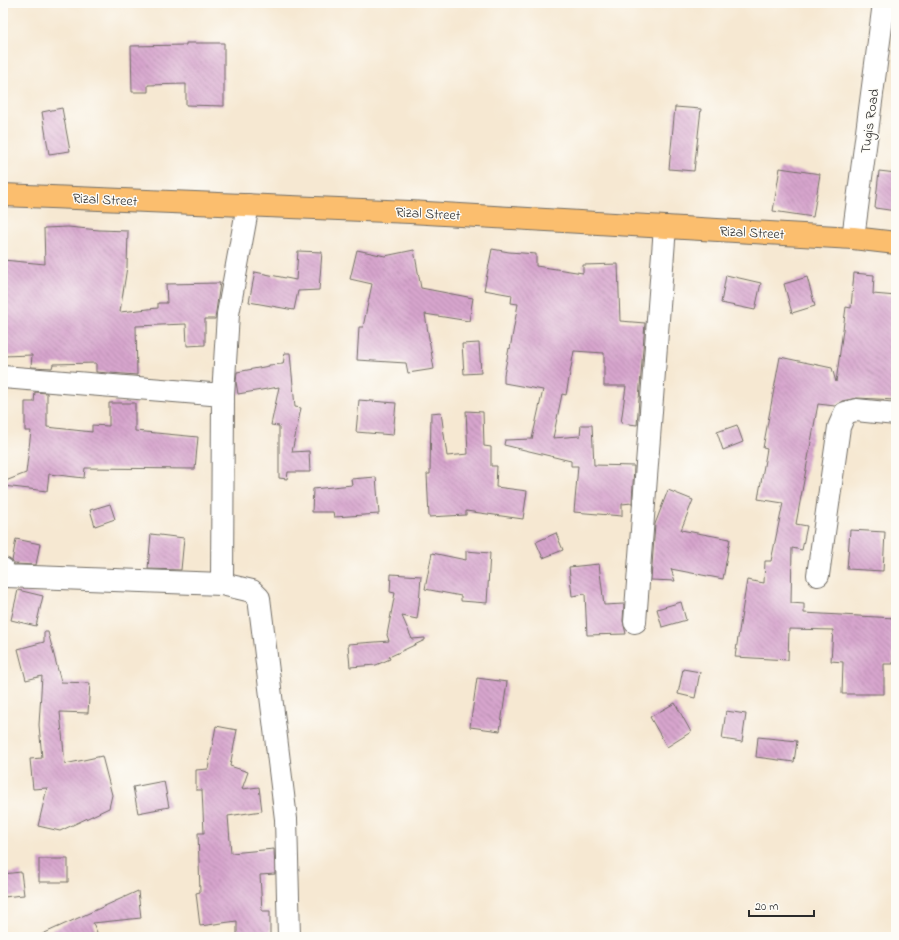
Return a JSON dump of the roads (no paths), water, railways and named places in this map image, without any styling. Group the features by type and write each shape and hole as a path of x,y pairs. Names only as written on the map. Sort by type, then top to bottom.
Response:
{"highway":[{"name":"Rizal Street","path":"3,195 410,212 853,238 896,243"}],"street":[{"name":"Tugis Road","path":"853,238 884,3"},
{"path":"222,584 223,395 228,314 248,205"},
{"path":"635,622 664,227"},
{"path":"3,377 223,395"},
{"path":"818,575 839,427 845,413 856,410 896,414"},
{"path":"3,569 6,576 222,584 252,592 259,598 286,819 289,937"}]}
